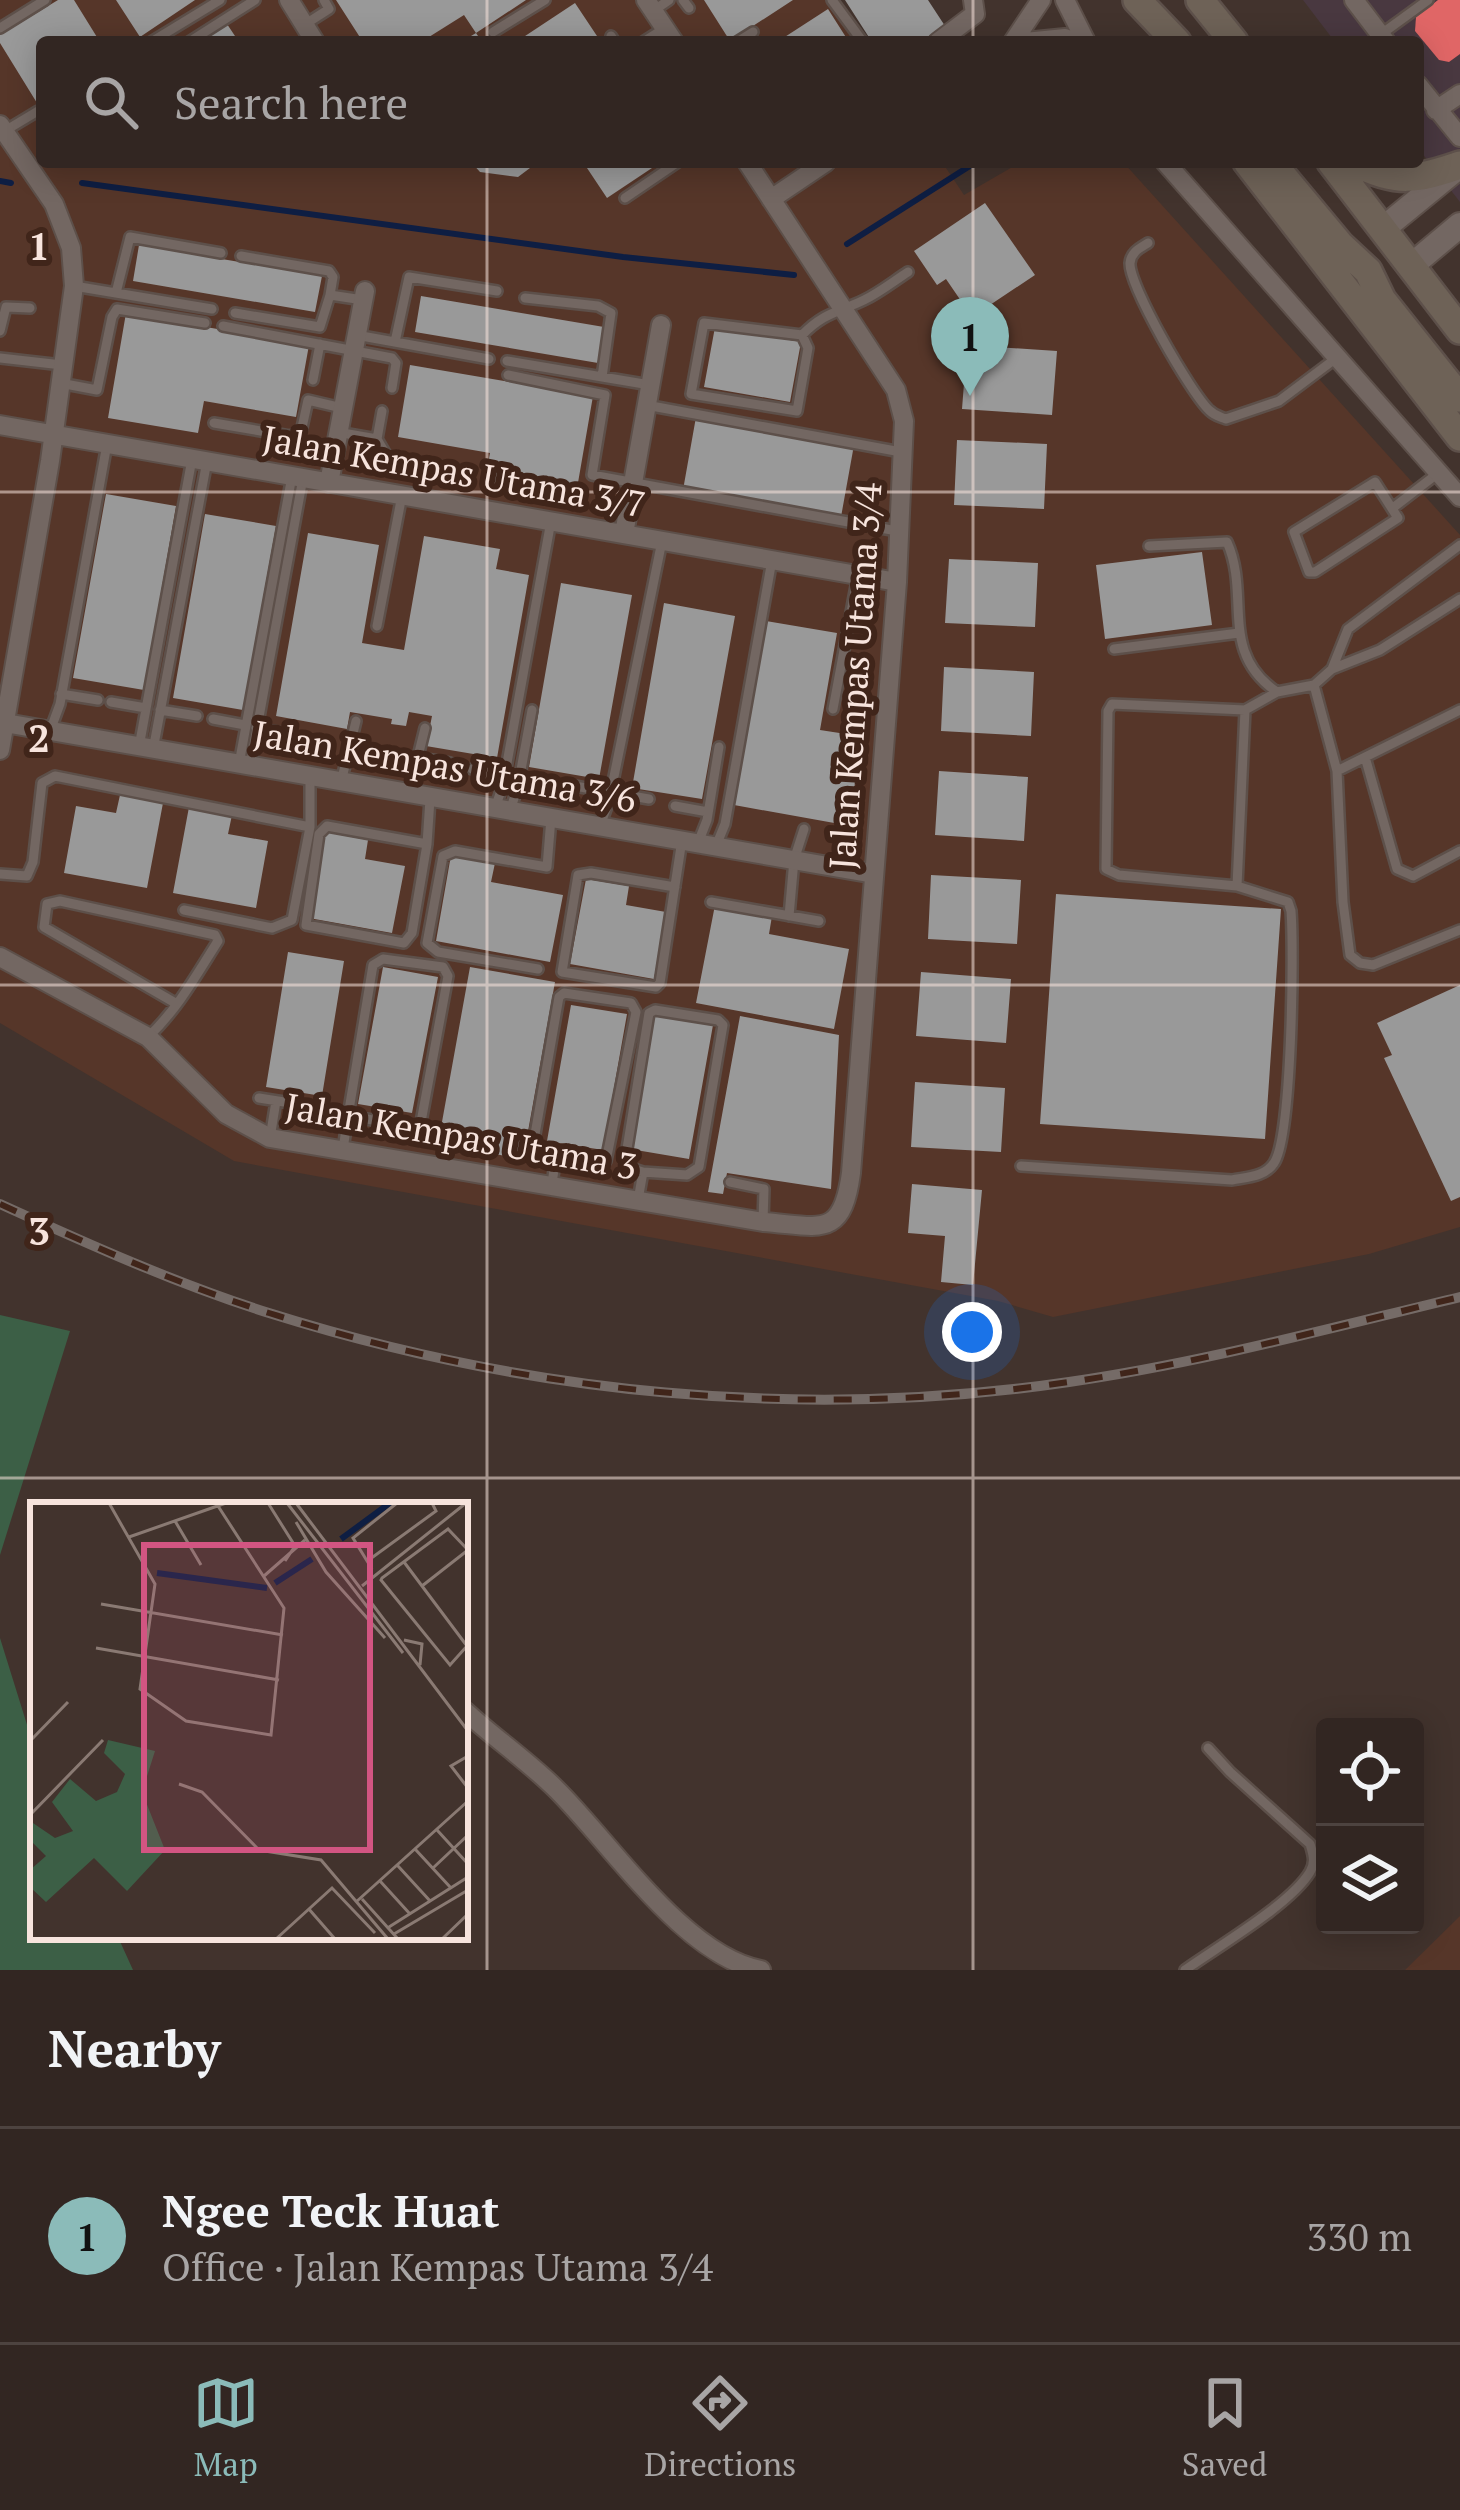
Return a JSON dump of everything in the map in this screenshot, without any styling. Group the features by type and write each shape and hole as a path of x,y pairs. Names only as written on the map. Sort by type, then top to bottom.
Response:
{"main road":[{"path":"1125,0 1152,36"},
{"path":"1137,0 1171,36"},
{"path":"1200,0 1229,36"},
{"path":"1368,271 1384,228 1460,165"},
{"path":"1368,168 1390,178 1421,178 1460,165"},
{"path":"1252,168 1460,437"},
{"path":"1276,168 1368,271 1382,300 1460,398"},
{"path":"1336,168 1460,330"},
{"path":"1368,271 1411,266 1460,225"}],"street":[{"path":"946,36 975,14 973,0"},
{"path":"1016,36 1041,0"},
{"path":"1065,0 1083,36"},
{"path":"1354,0 1381,36"},
{"path":"290,1 310,33"},
{"path":"1424,94 1460,136"},
{"path":"1436,110 1460,94"},
{"path":"0,750 74,286 71,248 55,204 2,129"},
{"name":"Jalan Kempas Utama 3/4","path":"751,168 896,390 904,421 896,581 846,1207 823,1226"},
{"path":"772,199 817,168"},
{"path":"1170,168 1460,497"},
{"path":"328,483 364,296"},
{"path":"624,534 661,325"},
{"name":"Jalan Kempas Utama 3/7","path":"0,425 896,581"},
{"name":"Jalan Kempas Utama 3/6","path":"3,723 874,874"},
{"name":"Jalan Kempas Utama 3","path":"0,956 148,1037 226,1114 270,1138 763,1222 823,1226"},
{"path":"468,1714 550,1784 691,1933 744,1967 760,1970"}],"lane":[{"path":"0,28 45,0"},
{"path":"161,36 220,0"},
{"path":"198,36 255,0"},
{"path":"310,33 328,9 324,0"},
{"path":"493,32 544,0"},
{"path":"832,0 859,36"},
{"path":"1387,36 1429,0"},
{"path":"747,36 753,32"},
{"path":"2,129 36,112"},
{"path":"625,198 669,168"},
{"path":"116,292 130,237 221,253"},
{"path":"1148,243 1134,252 1130,262 1134,285 1215,415 1226,419 1279,401 1335,359"},
{"path":"235,313 320,327 333,277 329,271 241,256"},
{"path":"802,335 819,318 867,299 908,272"},
{"path":"395,342 409,277 497,291"},
{"path":"74,286 212,309"},
{"path":"330,295 364,296"},
{"path":"525,298 598,306 611,313 602,377"},
{"path":"0,331 6,307 30,308"},
{"path":"0,358 61,374 97,390 114,311 206,323"},
{"path":"704,323 802,335 808,348 797,411 692,394 704,323"},
{"path":"223,326 320,344 395,342 489,359"},
{"path":"354,343 395,359 392,388"},
{"path":"313,380 320,344"},
{"path":"506,362 602,377 648,395 903,453"},
{"path":"508,375 602,392 592,476 897,531"},
{"path":"214,422 290,436 301,432 308,400 342,408"},
{"path":"382,411 377,439 386,456 470,472"},
{"path":"338,432 377,439"},
{"path":"50,731 107,444"},
{"path":"146,749 146,708 199,460"},
{"path":"146,749 160,710 199,460"},
{"path":"1394,507 1437,473"},
{"path":"245,765 297,477"},
{"path":"1376,482 1394,507 1397,519 1309,572 1292,536 1295,531 1376,482"},
{"path":"377,626 402,496"},
{"path":"502,809 550,521"},
{"path":"600,826 662,541"},
{"path":"1150,546 1227,542 1239,633 1252,673 1277,692"},
{"path":"1332,669 1348,629 1460,545"},
{"path":"699,843 725,824 772,560"},
{"path":"833,709 858,575"},
{"path":"1021,1166 1232,1180 1258,1175 1273,1165 1281,1148 1291,1034 1288,902 1238,886 1119,875 1106,869 1108,711 1112,704 1245,710 1277,692 1314,685 1332,669 1380,650 1460,599"},
{"path":"1114,649 1239,633"},
{"path":"1314,685 1337,771 1350,955 1373,965 1460,930"},
{"path":"61,694 98,700"},
{"path":"111,702 146,708"},
{"path":"160,710 197,716"},
{"path":"502,809 519,780 532,710"},
{"path":"1238,886 1245,710"},
{"path":"1337,771 1460,710"},
{"path":"213,719 288,734"},
{"path":"341,782 356,721"},
{"path":"409,793 424,728"},
{"path":"675,887 578,875 562,972 656,987 660,982 675,887 699,843 719,747"},
{"path":"1365,757 1397,869 1413,876 1460,851"},
{"path":"420,758 449,763"},
{"path":"472,769 505,775"},
{"path":"0,874 19,878 31,870 42,783 56,776 310,827"},
{"path":"184,910 272,928 292,920 310,827 310,776"},
{"path":"519,780 551,785"},
{"path":"569,785 649,799"},
{"path":"427,844 327,826 320,834 305,925 404,943 412,933 427,844 430,800"},
{"path":"675,806 708,812"},
{"path":"538,969 439,952 428,943 442,856 454,851 547,867 551,818"},
{"path":"789,916 794,860 804,829"},
{"path":"148,1037 177,1004 218,941 215,934 59,902 47,904 44,927 177,1004"},
{"path":"711,902 819,921"},
{"path":"343,1149 348,1116 373,965 383,959 442,968 448,976 421,1122 416,1126 348,1116"},
{"path":"563,992 631,1004 636,1012 606,1161 556,1156 537,1151 534,1140 560,997 563,992"},
{"path":"662,1010 718,1020 723,1025 699,1167 687,1175 643,1172 625,1161 649,1013 662,1010"},
{"path":"259,1098 322,1108"},
{"path":"270,1138 276,1101"},
{"path":"552,1184 556,1156"},
{"path":"638,1200 643,1172"},
{"path":"730,1182 764,1190 763,1222"},
{"path":"1185,1970 1289,1895 1315,1858 1310,1844 1208,1748"}],"shaded area":[{"path":"0,0 837,0 861,36 36,36 36,168 946,168 964,195 1011,168 1128,168 1460,535 1460,1227 1369,1254 1053,1317 998,1301 234,1161 0,1023"},
{"path":"1303,0 1460,0 1460,202 1424,156 1424,36 1330,36"},
{"path":"1460,1916 1460,1970 1405,1970"}],"green space":[{"path":"0,1315 70,1331 0,1555"},
{"path":"0,1638 30,1734 30,1940 119,1940 133,1970 0,1970"}],"building: Shops":[{"path":"1438,0 1460,0 1460,54 1449,62 1439,60 1424,36 1415,31 1416,17"}],"building: Industry":[{"path":"58,0 74,0 96,36 36,36 36,101 0,43 0,35"},
{"path":"116,0 195,0 141,36"},
{"path":"336,0 526,0 476,33 464,15 431,36 359,36"},
{"path":"704,0 793,0 738,36 727,36"},
{"path":"845,0 928,0 945,26 929,36 868,36"},
{"path":"575,3 597,36 525,36"},
{"path":"828,9 845,36 786,36"},
{"path":"225,21 235,36 203,36"},
{"path":"476,168 530,168 518,177"},
{"path":"587,168 652,168 607,198"},
{"path":"985,203 1035,275 972,317 946,279 937,285 914,251"},
{"path":"139,245 322,276 315,312 133,281"},
{"path":"421,296 604,327 598,363 415,332"},
{"path":"126,313 309,345 296,417 204,401 198,433 108,418"},
{"path":"715,327 801,342 790,402 704,387"},
{"path":"967,345 1057,351 1052,415 962,409"},
{"path":"410,365 593,396 575,500 484,485 490,453 398,437"},
{"path":"696,417 854,445 841,517 683,490"},
{"path":"957,440 1047,444 1044,509 954,505"},
{"path":"106,494 176,506 144,690 73,678"},
{"path":"205,514 276,526 243,710 173,698"},
{"path":"308,533 379,545 362,643 404,650 424,536 500,549 496,569 529,575 497,758 426,746 432,716 409,712 406,726 350,712 347,729 276,716"},
{"path":"1202,552 1212,625 1105,639 1096,565"},
{"path":"949,559 1038,563 1035,627 945,623"},
{"path":"561,583 632,595 599,779 529,767"},
{"path":"664,603 735,616 702,799 632,788"},
{"path":"766,621 837,633 820,730 859,736 851,826 734,805"},
{"path":"944,667 1034,672 1031,736 941,731"},
{"path":"939,771 1028,777 1024,841 935,835"},
{"path":"120,795 163,803 147,888 64,873 76,806 116,813"},
{"path":"189,807 232,815 228,834 268,841 256,908 173,893"},
{"path":"325,832 368,840 365,859 405,866 392,933 309,918"},
{"path":"451,855 495,863 491,882 563,895 550,962 436,941"},
{"path":"931,875 1021,880 1017,944 928,939"},
{"path":"586,879 629,886 626,905 666,912 654,979 570,964"},
{"path":"1056,894 1281,909 1265,1139 1040,1124"},
{"path":"715,905 772,916 769,934 849,949 834,1029 696,1003"},
{"path":"288,952 344,961 322,1096 266,1087"},
{"path":"383,967 438,977 412,1113 358,1104"},
{"path":"470,967 555,982 523,1159 438,1144"},
{"path":"921,972 1011,979 1006,1043 916,1036"},
{"path":"1460,985 1460,1197 1451,1201 1384,1058 1392,1055 1377,1023"},
{"path":"571,1005 627,1014 603,1150 547,1141"},
{"path":"653,1015 713,1025 689,1159 630,1149"},
{"path":"740,1016 839,1035 831,1189 727,1173 723,1194 708,1192"},
{"path":"915,1082 1005,1088 1001,1152 911,1147"},
{"path":"912,1184 982,1190 973,1285 941,1282 945,1236 908,1233"}],"waterway":[{"path":"847,244 967,168"},
{"path":"0,181 11,183"},
{"path":"82,183 623,257 794,275"}],"railway":[{"path":"0,1204 201,1289 366,1341 565,1381 767,1399 969,1394 1069,1382 1216,1355 1460,1297"}],"place":[{"name":"Ngee Teck Huat","path":"970,396"}]}
